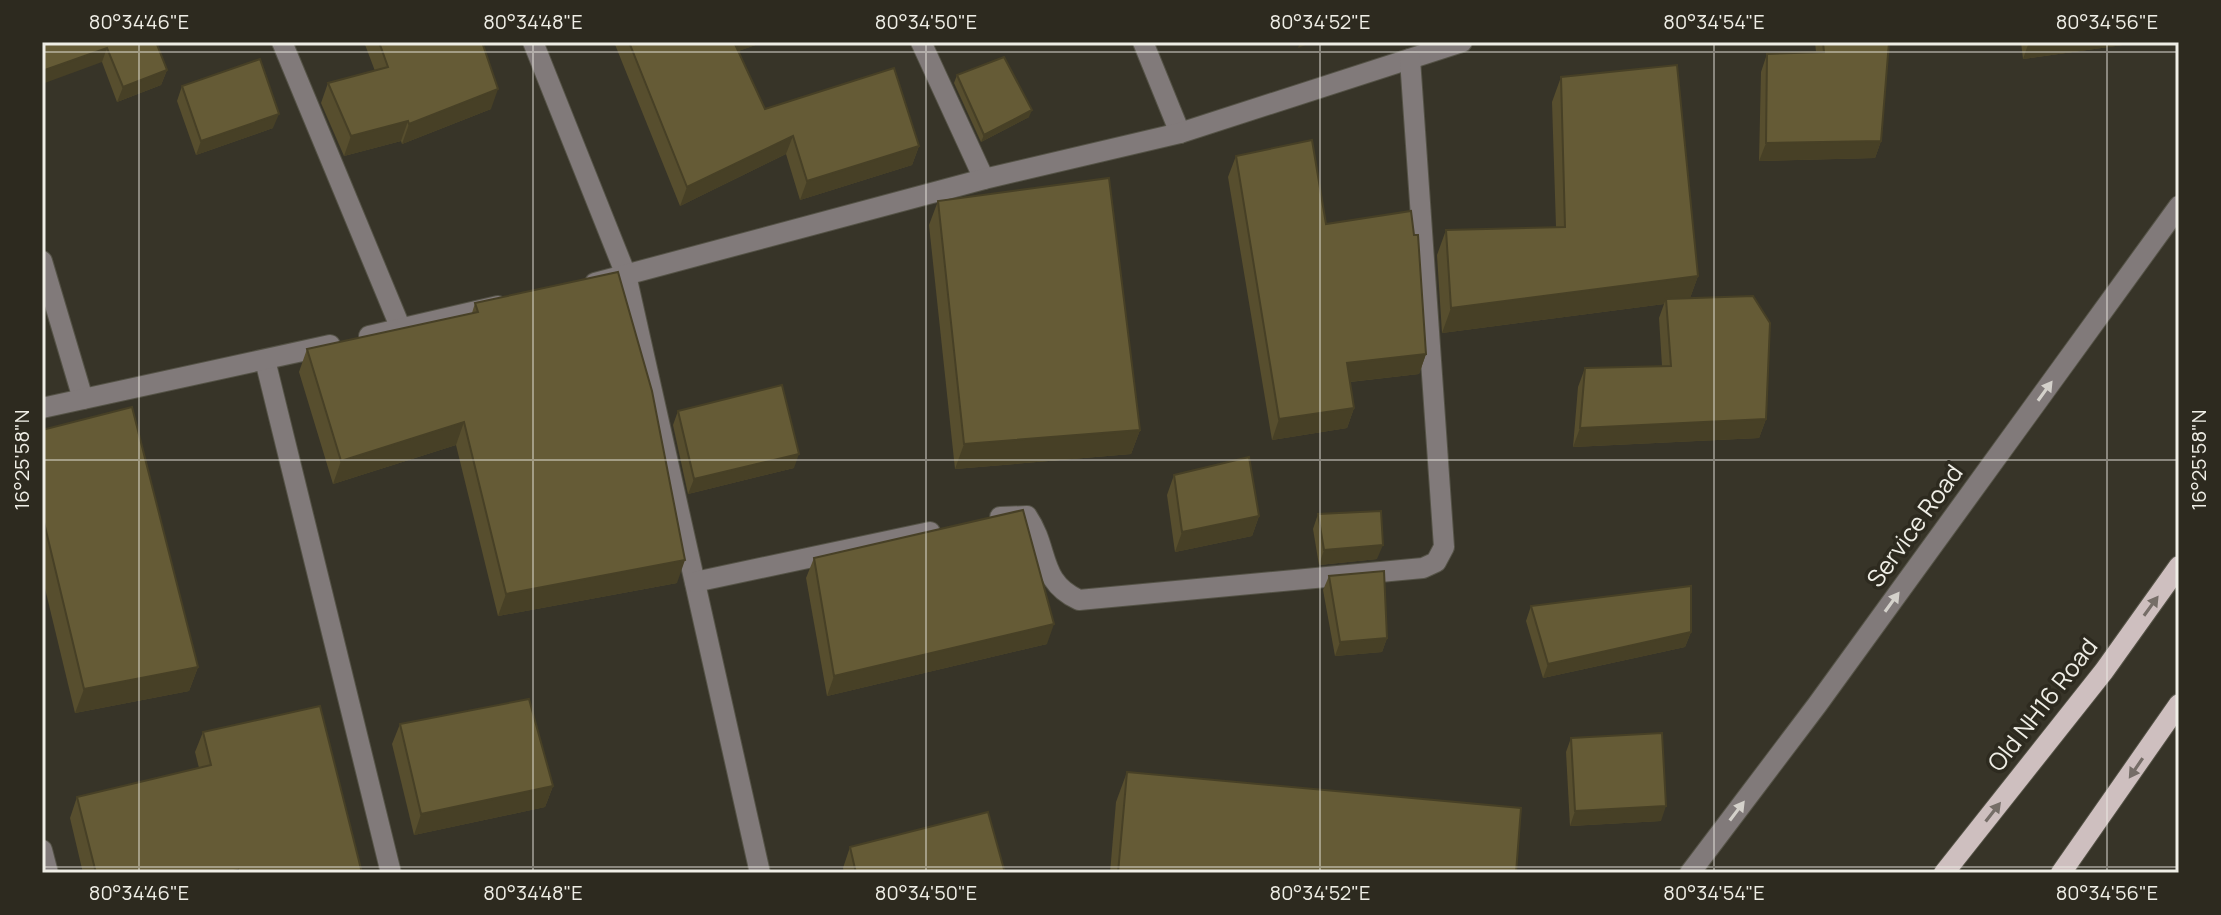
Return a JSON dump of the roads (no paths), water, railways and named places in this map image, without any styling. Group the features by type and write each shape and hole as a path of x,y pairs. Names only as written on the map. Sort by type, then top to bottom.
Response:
{"main road":[{"name":"Old NH16 Road","path":"1944,873 2104,671 2179,566"},
{"path":"2061,873 2179,704"}],"street":[{"path":"282,42 401,329"},
{"path":"533,42 626,275 760,873"},
{"path":"921,42 984,179"},
{"path":"1143,42 1180,133"},
{"path":"581,286 984,179 1180,133 1462,42"},
{"path":"980,521 1010,514 1027,516 1039,533 1050,578 1060,592 1079,600 1423,568 1436,562 1444,547 1410,59"},
{"name":"Service Road","path":"1690,873 1827,692 2179,206"},
{"path":"42,261 83,399"},
{"path":"42,408 521,300"},
{"path":"265,360 391,873"},
{"path":"695,582 950,527"},
{"path":"42,850 48,873"}]}
